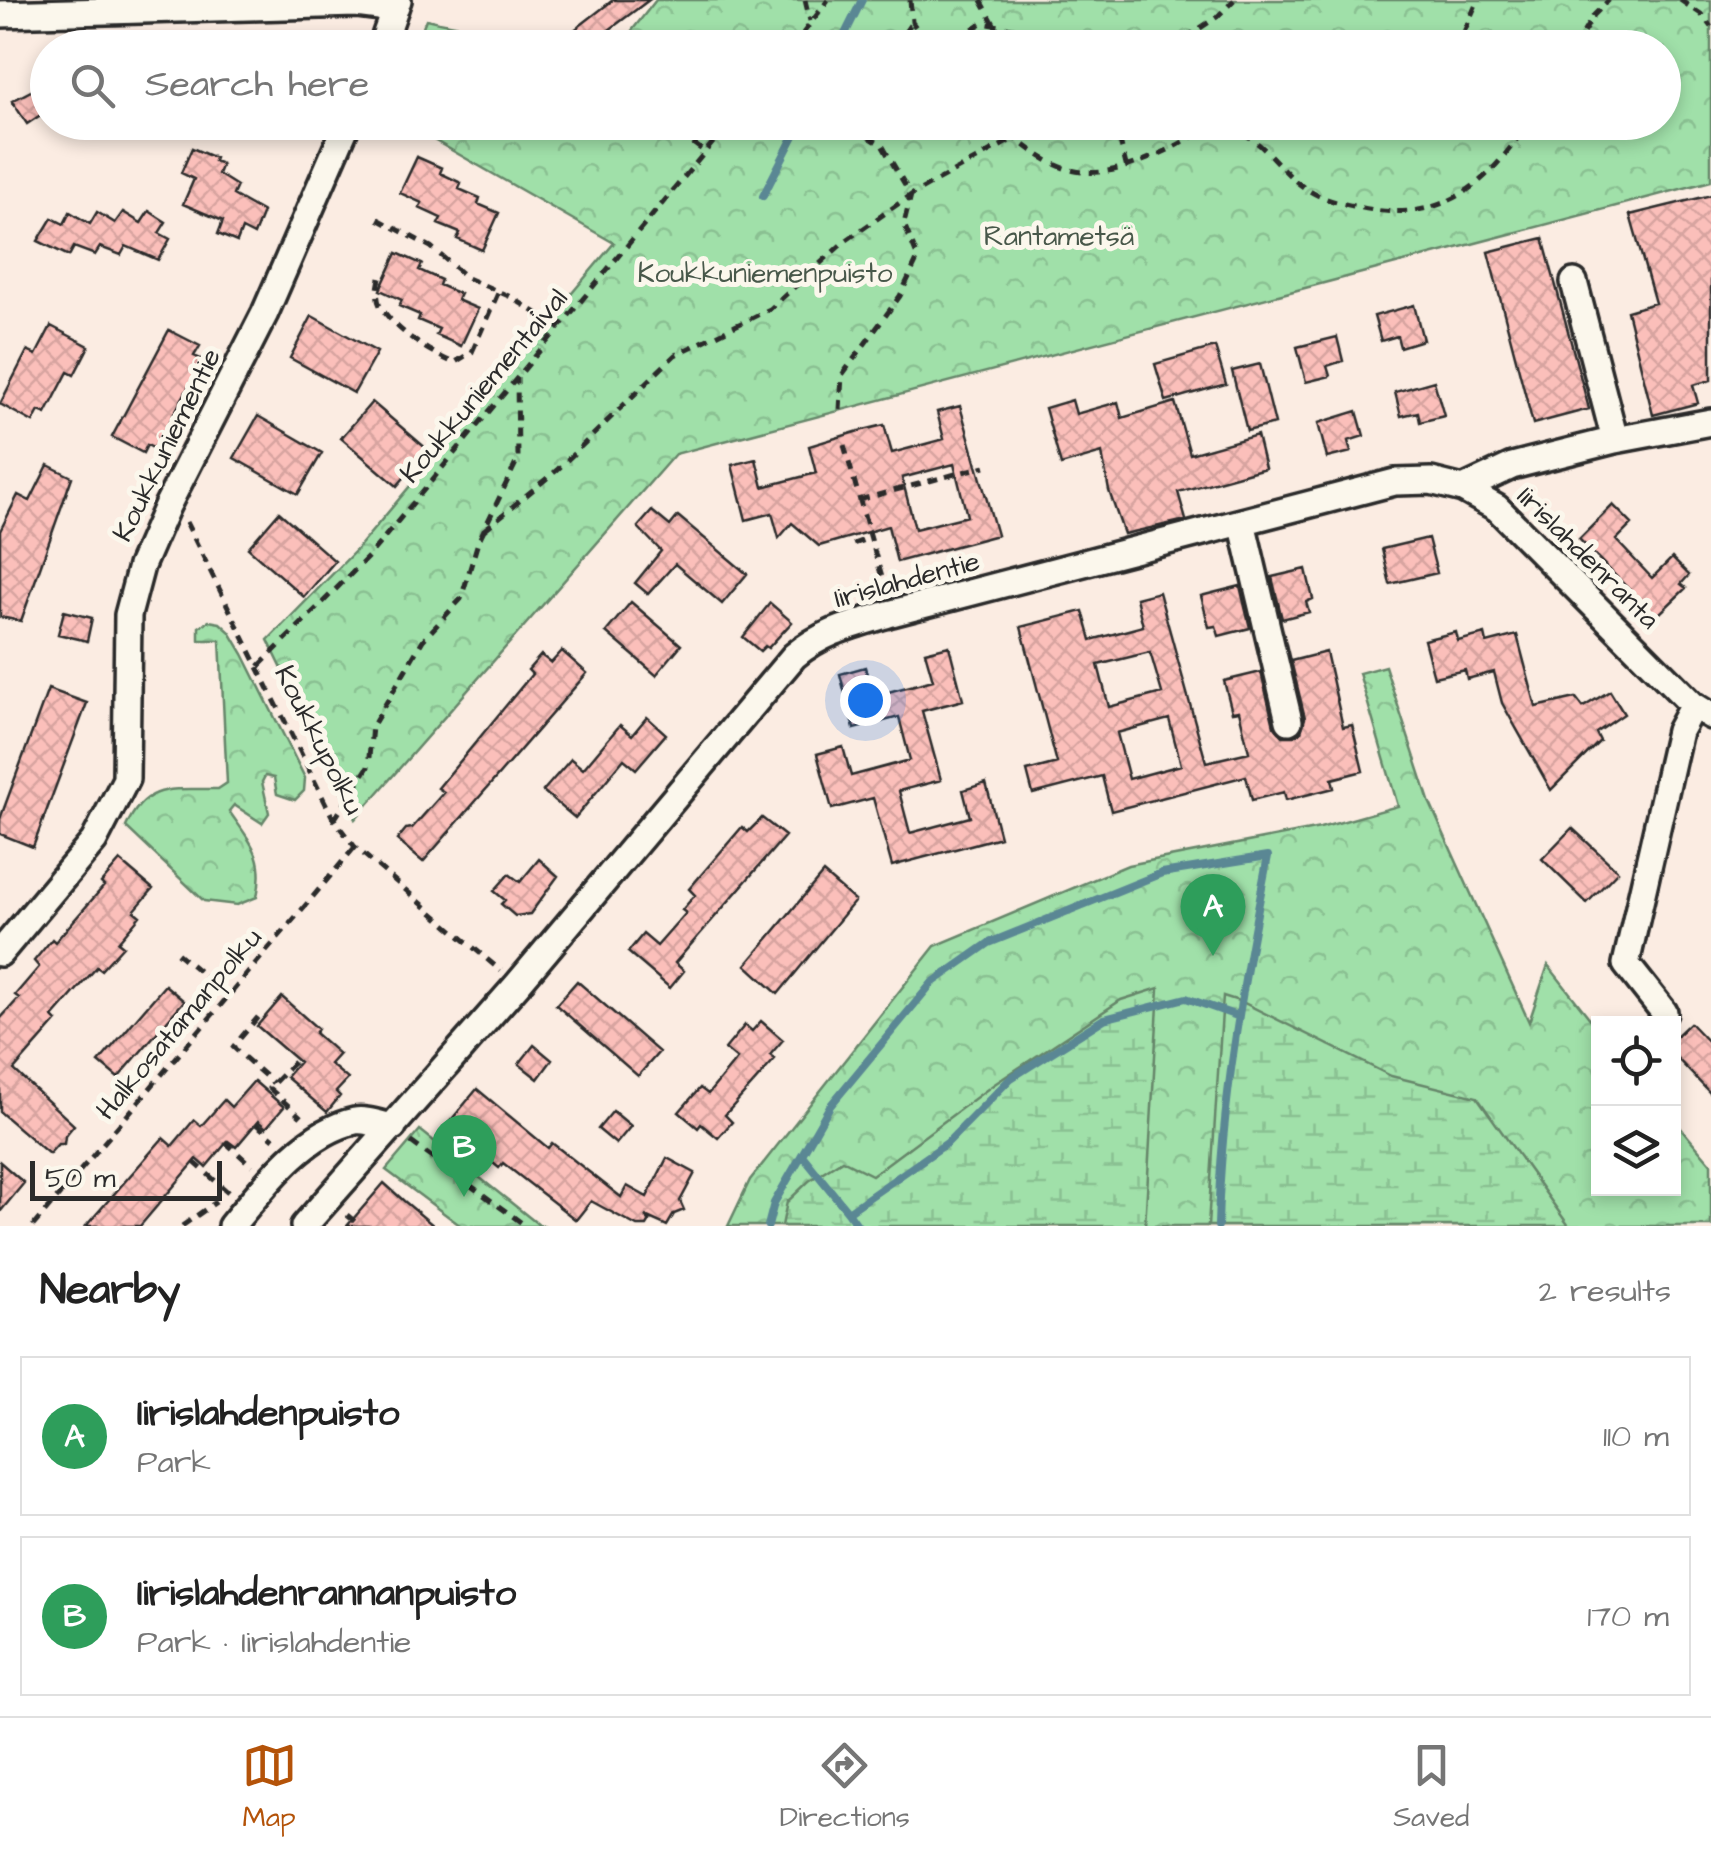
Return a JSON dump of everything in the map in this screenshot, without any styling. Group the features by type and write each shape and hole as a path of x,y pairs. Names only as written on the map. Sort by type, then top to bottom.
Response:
{"street":[{"path":"0,14 397,4 387,30"},
{"name":"Koukkuniementie","path":"0,953 94,841 126,778 128,615 141,566 265,313 340,140"},
{"path":"1574,282 1615,440"},
{"path":"1463,489 1512,466 1615,440 1711,422"},
{"name":"Iirislahdentie","path":"304,1226 518,985 794,656 811,641 892,613 1396,482 1431,481 1463,489"},
{"name":"Iirislahdenranta","path":"1463,489 1497,508 1702,711"},
{"path":"1242,522 1290,722"},
{"path":"1664,1012 1626,964 1679,732 1702,711"},
{"path":"231,1226 270,1181 322,1136 357,1120 393,1128"}],"path":[{"path":"805,0 811,23"},
{"path":"806,30 828,0"},
{"path":"910,0 912,22 918,30"},
{"path":"981,0 994,26"},
{"path":"1197,30 1234,0"},
{"path":"1465,30 1478,0"},
{"path":"1585,30 1609,0"},
{"path":"1680,0 1701,14 1711,27"},
{"path":"906,30 912,22"},
{"path":"972,30 982,24 1022,30"},
{"path":"689,140 705,152"},
{"name":"Koukkuniementaival","path":"259,666 368,557 715,140"},
{"path":"840,410 842,376 900,296 918,258 904,224 910,195 882,144 875,140"},
{"path":"484,530 556,470 675,355 770,309 844,242 910,195 1011,140"},
{"path":"1018,140 1063,170 1127,169 1189,140"},
{"path":"1120,140 1127,169"},
{"path":"1252,140 1285,174 1328,200 1376,211 1421,212 1468,192 1517,140"},
{"path":"378,220 431,247 467,278 498,291 559,327"},
{"path":"380,278 376,296 382,309 439,356 454,363 472,352 498,291"},
{"path":"334,820 368,767 372,727 422,640 461,599 484,530 518,459 517,378"},
{"path":"844,445 892,613"},
{"path":"859,500 985,466"},
{"name":"Koukkupolku","path":"182,513 334,820 356,848 518,985"},
{"path":"853,544 870,538"},
{"name":"Halkosatamanpolku","path":"33,1226 356,848"},
{"path":"177,953 229,996"},
{"path":"258,1017 233,1047 273,1083"},
{"path":"294,1062 268,1088 322,1136"},
{"path":"393,1128 526,1226"},
{"path":"225,1142 270,1181"},
{"path":"194,1162 230,1194"}],"green space":[{"path":"656,0 1711,0 1711,181 675,454 355,819 268,640 358,548 614,243 434,140 1681,140 1681,30 632,30"},
{"path":"426,19 480,30 422,30"},
{"path":"209,621 220,623 230,632 305,778 304,791 295,800 277,794 274,778 265,776 262,782 269,813 262,823 234,805 229,811 255,851 260,871 257,897 237,905 204,901 126,827 134,812 153,795 176,789 218,789 227,783 220,640 199,640 199,627"},
{"path":"1385,666 1429,801 1529,1022 1548,965 1591,1020 1591,1196 1681,1196 1681,1128 1711,1164 1711,1226 728,1226 750,1180 935,946 1128,865 1320,828 1398,806 1359,673"},
{"path":"1159,988 1145,1226 782,1226 787,1202 809,1181 842,1160 872,1175 993,1085 1121,1000"},
{"path":"1223,996 1391,1076 1477,1097 1569,1226 1208,1226"},
{"path":"420,1130 545,1226 461,1226 386,1170"}],"building":[{"path":"613,0 649,0 609,30 574,30"},
{"path":"30,92 30,122 27,124 12,101"},
{"path":"192,148 222,164 218,174 237,186 233,195 263,212 254,235 242,229 237,242 218,234 223,221 183,204 194,179 181,173"},
{"path":"417,157 442,168 440,173 461,183 459,189 480,198 478,204 499,213 482,250 457,239 460,233 438,224 441,218 400,193"},
{"path":"1711,195 1711,380 1693,385 1698,403 1653,415 1627,311 1655,303 1630,215"},
{"path":"149,211 166,222 159,233 170,239 158,260 126,246 121,255 100,247 95,255 74,247 69,256 38,241 52,218 64,224 70,212 90,224 97,212 115,223 123,212 141,223"},
{"path":"1543,238 1589,409 1533,424 1488,252"},
{"path":"397,253 422,264 419,270 460,294 457,300 478,309 461,346 436,335 439,329 418,320 420,315 399,306 402,300 380,290"},
{"path":"1414,305 1423,340 1400,347 1397,336 1381,341 1374,316"},
{"path":"312,316 377,352 354,393 290,358"},
{"path":"51,326 89,346 74,375 68,372 46,414 39,411 33,422 0,404 27,351 36,355"},
{"path":"169,330 200,346 194,356 203,360 155,449 147,445 143,453 112,437"},
{"path":"1337,337 1343,361 1327,366 1330,376 1306,382 1297,347"},
{"path":"1215,347 1226,384 1166,401 1155,364"},
{"path":"1260,364 1275,424 1247,431 1232,371"},
{"path":"1434,381 1444,416 1420,422 1418,412 1401,416 1395,392"},
{"path":"1072,400 1076,414 1118,402 1122,418 1175,402 1190,454 1257,435 1265,468 1178,492 1186,520 1124,534 1109,491 1102,453 1061,465 1045,408"},
{"path":"372,402 428,450 397,486 341,438"},
{"path":"960,406 997,535 897,562 888,526 819,546 792,523 779,538 772,513 746,520 732,465 756,459 763,487 816,473 809,446 859,431 884,425 892,453 944,439 937,412","holes":["954,464 967,516 915,529 902,478"]},
{"path":"1357,411 1364,436 1348,441 1351,452 1327,458 1318,423"},
{"path":"258,416 322,453 298,494 234,458"},
{"path":"48,465 72,477 21,621 0,617 0,531 18,495 30,501"},
{"path":"1613,505 1632,524 1616,540 1652,578 1672,558 1689,575 1681,584 1686,588 1656,617 1579,539"},
{"path":"652,511 670,526 678,516 747,574 722,604 675,564 648,594 635,583 661,551 638,527"},
{"path":"279,512 335,561 304,597 248,548"},
{"path":"1428,538 1437,573 1390,584 1382,549"},
{"path":"1306,569 1313,599 1306,602 1309,612 1282,619 1272,577"},
{"path":"1240,586 1250,628 1219,636 1216,626 1209,627 1201,596"},
{"path":"1159,592 1206,762 1249,752 1239,711 1232,712 1224,681 1261,672 1274,726 1283,736 1294,736 1301,732 1305,718 1291,661 1326,652 1343,727 1352,725 1363,771 1332,779 1334,788 1286,800 1284,792 1252,800 1246,776 1111,811 1102,776 1033,794 1027,771 1057,763 1021,627 1083,611 1091,640 1143,626 1136,598","holes":["1150,652 1162,693 1109,707 1098,665","1169,719 1181,765 1129,779 1117,733"]},
{"path":"631,602 681,645 656,675 606,632"},
{"path":"770,603 792,622 768,648 760,651 743,637"},
{"path":"64,611 92,618 87,641 58,634"},
{"path":"1456,632 1458,641 1485,634 1487,643 1517,635 1536,707 1576,698 1583,707 1610,691 1624,714 1596,733 1600,741 1551,790 1502,703 1494,672 1467,679 1465,670 1434,677 1424,640"},
{"path":"949,646 963,700 922,711 941,780 899,791 910,833 970,817 963,790 986,783 1000,837 892,866 873,798 832,809 817,754 843,747 851,776 910,760 899,717 854,729 840,674 865,667 873,696 933,680 925,652"},
{"path":"562,651 587,673 423,862 397,840 444,792 438,788 532,674 528,670 541,655 551,663"},
{"path":"48,689 87,703 33,847 0,834 0,819"},
{"path":"647,717 666,734 636,769 624,759 575,818 543,791 571,759 583,769 620,725 632,735"},
{"path":"762,818 785,836 675,963 684,971 670,988 628,952 643,934 657,946 686,913 682,910 695,895 689,889 742,827 748,832"},
{"path":"1572,828 1618,871 1587,903 1542,859"},
{"path":"539,859 558,876 530,914 515,916 501,904 505,900 494,891 509,874 520,882"},
{"path":"120,861 153,889 134,911 140,916 118,942 123,946 101,970 97,967 53,1017 57,1021 14,1070 74,1125 64,1144 58,1144 49,1154 0,1112 0,1019 39,967 34,961 104,886 101,883"},
{"path":"823,873 855,901 778,994 746,965"},
{"path":"577,981 659,1052 638,1076 556,1005"},
{"path":"165,985 184,1001 118,1078 99,1062"},
{"path":"282,997 339,1054 330,1064 348,1079 336,1092 340,1096 327,1112 286,1077 299,1062 257,1026"},
{"path":"761,1021 783,1040 770,1055 775,1059 725,1115 732,1122 718,1138 679,1112 700,1088 708,1094 737,1059 725,1049 745,1025 752,1031"},
{"path":"1690,1023 1711,1045 1711,1094 1681,1062 1681,1031"},
{"path":"534,1045 552,1060 538,1079 519,1064"},
{"path":"254,1081 284,1107 266,1128 258,1121 236,1147 228,1141 206,1167 197,1159 140,1226 86,1226 163,1138 172,1146 194,1120 201,1126 224,1100 231,1107"},
{"path":"477,1089 548,1148 552,1143 621,1197 627,1186 647,1197 667,1158 695,1173 680,1201 684,1210 674,1214 667,1226 645,1216 650,1221 647,1226 637,1226 591,1201 576,1220 503,1163 499,1168 447,1125"},
{"path":"613,1111 631,1126 616,1144 598,1129"},
{"path":"0,1162 24,1183 0,1212"},
{"path":"384,1183 404,1201 434,1226 347,1226"}],"waterway":[{"path":"847,30 862,0"},
{"path":"763,196 792,140"},
{"path":"768,1226 774,1203 830,1106 932,983 989,943 1162,873 1268,856 1229,1086 1218,1226"},
{"path":"802,1155 848,1212 947,1143 1011,1078 1104,1019 1186,998 1237,1016"},
{"path":"848,1212 858,1226"}],"place":[{"name":"Iirislahdenpuisto","path":"1213,956"},
{"name":"Iirislahdenrannanpuisto","path":"464,1197"}],"park label":[{"name":"Rantametsä","path":"1059,236"},
{"name":"Koukkuniemenpuisto","path":"765,273"}]}
